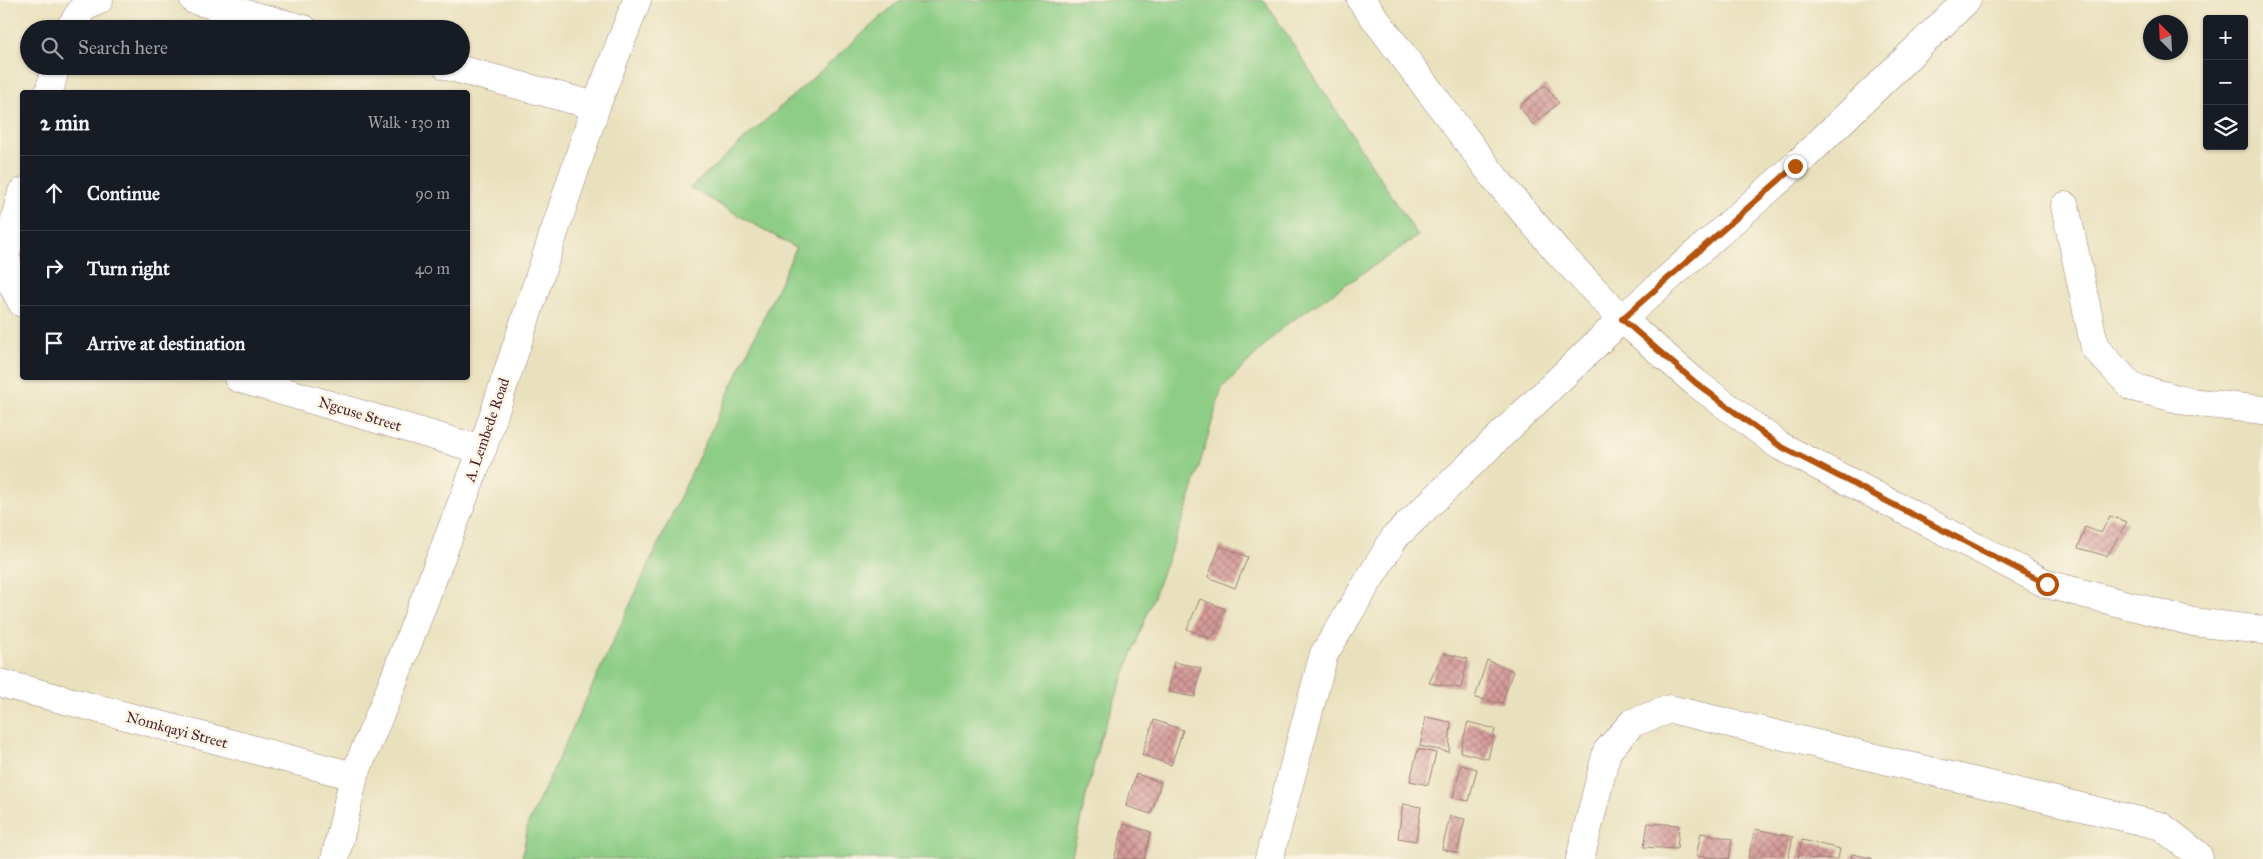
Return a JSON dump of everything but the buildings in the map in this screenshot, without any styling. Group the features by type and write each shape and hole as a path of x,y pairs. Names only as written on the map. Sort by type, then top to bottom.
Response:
{"street":[{"path":"74,20 83,8 99,0"},
{"path":"194,0 270,20"},
{"name":"A. Lembede Road","path":"335,859 354,776 388,695 482,450 596,106 637,0"},
{"path":"1361,0 1495,178 1559,253 1622,319 1696,383 1780,446 2047,584 2193,622 2263,630"},
{"path":"1269,859 1324,654 1396,537 1622,319 1795,166 1968,0"},
{"path":"470,72 596,106"},
{"path":"50,90 54,75"},
{"path":"20,200 6,253 10,280 20,299"},
{"path":"2065,206 2094,348 2132,387 2190,402 2263,410"},
{"name":"Ngcuse Street","path":"245,380 482,450"},
{"name":"Nomkqayi Street","path":"0,683 354,776"},
{"path":"1580,859 1607,751 1632,723 1670,709 2161,826 2198,855 2199,859"}],"green space":[{"path":"900,0 1264,0 1418,236 1284,326 1222,388 1187,508 1100,739 1071,859 522,859 528,824 796,248 690,188"}],"route":[{"path":"1795,166 1622,319 1696,383 1780,446 2047,584"}]}
